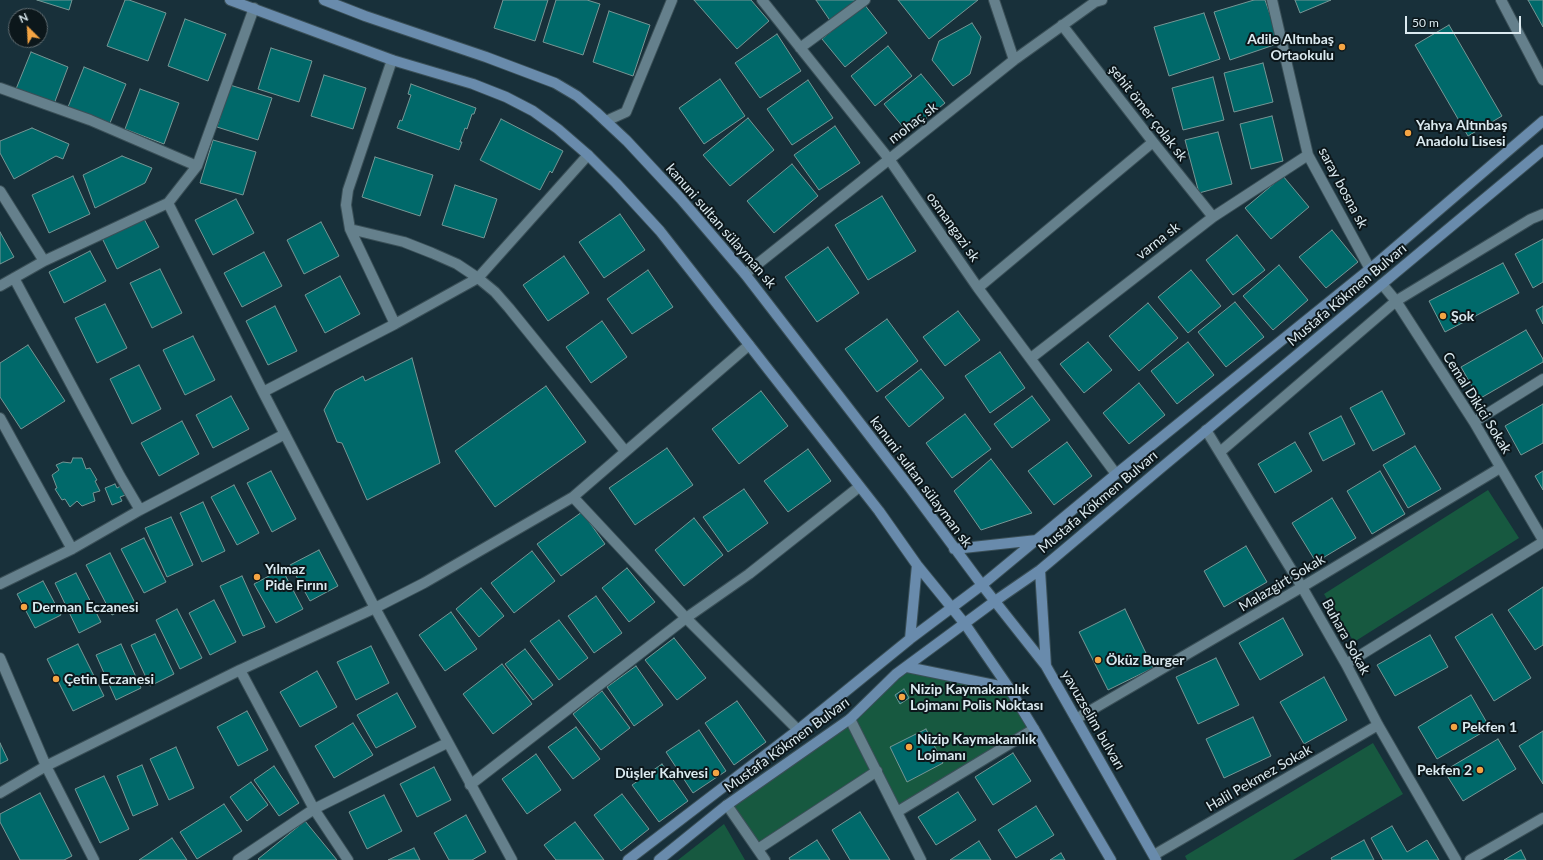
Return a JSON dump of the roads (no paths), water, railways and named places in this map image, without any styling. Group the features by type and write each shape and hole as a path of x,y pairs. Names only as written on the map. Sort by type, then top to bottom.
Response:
{"main road":[{"path":"230,0 392,60 473,84 506,97 532,111 558,129 588,155 616,183 660,232 879,511 917,565 950,608 965,624 1034,729 1111,860"},
{"name":"kanuni sultan sülayman sk","path":"324,0 365,16 486,57 554,83 577,96 606,121 627,141 681,199 746,274 995,601"},
{"name":"Mustafa Kökmen Bulvarı","path":"628,860 798,730 910,638 982,585 1116,474 1370,269 1543,121"},
{"name":"Mustafa Kökmen Bulvarı","path":"659,860 727,805 850,719 896,674 995,601 1040,570 1543,150"},
{"path":"954,549 1037,540"},
{"path":"910,638 917,565"},
{"path":"1040,570 1046,666"},
{"name":"yavuzselim bulvarı","path":"995,601 1046,666 1155,858"},
{"path":"907,667 1008,688"}],"street":[{"path":"606,121 626,112 672,0"},
{"name":"osmangazi sk","path":"762,0 890,159 978,288 1116,474"},
{"path":"800,48 865,0"},
{"path":"994,0 1014,60"},
{"name":"mohaç sk","path":"746,274 1014,60 1095,2 1102,0"},
{"name":"saray bosna sk","path":"1272,0 1308,155 1370,269"},
{"path":"1501,0 1543,80"},
{"path":"0,286 44,261 168,203 197,166 254,8"},
{"name":"şehit ömer çolak sk","path":"1062,25 1152,142 1213,216"},
{"path":"392,60 348,190 346,205 350,229 395,324"},
{"path":"0,88 90,120 197,166"},
{"path":"978,288 1152,142"},
{"path":"263,392 395,324 478,278 588,155"},
{"name":"varna sk","path":"1031,358 1213,216 1308,155"},
{"path":"0,191 44,261"},
{"path":"168,203 263,392 375,608 509,859"},
{"path":"1220,452 1396,301 1531,219 1543,214"},
{"path":"350,229 404,242 457,264 478,278 495,292 509,308 625,451"},
{"path":"14,278 120,476 140,510"},
{"name":"Cemal Dikici Sokak","path":"1382,284 1396,301 1474,422 1543,541"},
{"path":"0,793 46,766 240,670 375,608 424,583 573,497 749,345"},
{"path":"1474,422 1543,379"},
{"path":"0,418 72,549"},
{"name":"Buhara Sokak","path":"1206,430 1302,588 1346,664 1378,725 1456,860"},
{"path":"0,584 72,549 140,510 285,434"},
{"name":"Malazgirt Sokak","path":"1076,719 1302,588 1500,468"},
{"path":"470,784 686,618 749,574 859,487"},
{"path":"573,497 686,618 798,730"},
{"path":"1346,664 1543,541"},
{"path":"0,658 46,766 94,860"},
{"path":"240,670 314,809 348,860"},
{"path":"850,719 921,860"},
{"name":"Halil Pekmez Sokak","path":"1155,858 1378,725"},
{"path":"897,812 1034,729"},
{"path":"238,860 314,809 447,743"},
{"path":"758,850 876,772"},
{"path":"727,805 765,860"},
{"path":"1470,860 1543,818"}],"place":[{"name":"Adile Altınbaş Ortaokulu","path":"1342,47"},
{"name":"Yahya Altınbaş Anadolu Lisesi","path":"1408,133"},
{"name":"Şok","path":"1443,316"},
{"name":"Yılmaz Pide Fırını","path":"257,577"},
{"name":"Derman Eczanesi","path":"24,607"},
{"name":"Öküz Burger","path":"1098,660"},
{"name":"Çetin Eczanesi","path":"56,679"},
{"name":"Nizip Kaymakamlık Lojmanı Polis Noktası","path":"902,697"},
{"name":"Pekfen 1","path":"1454,727"},
{"name":"Nizip Kaymakamlık Lojmanı","path":"909,747"},
{"name":"Pekfen 2","path":"1480,770"},
{"name":"Düşler Kahvesi","path":"716,773"}]}
